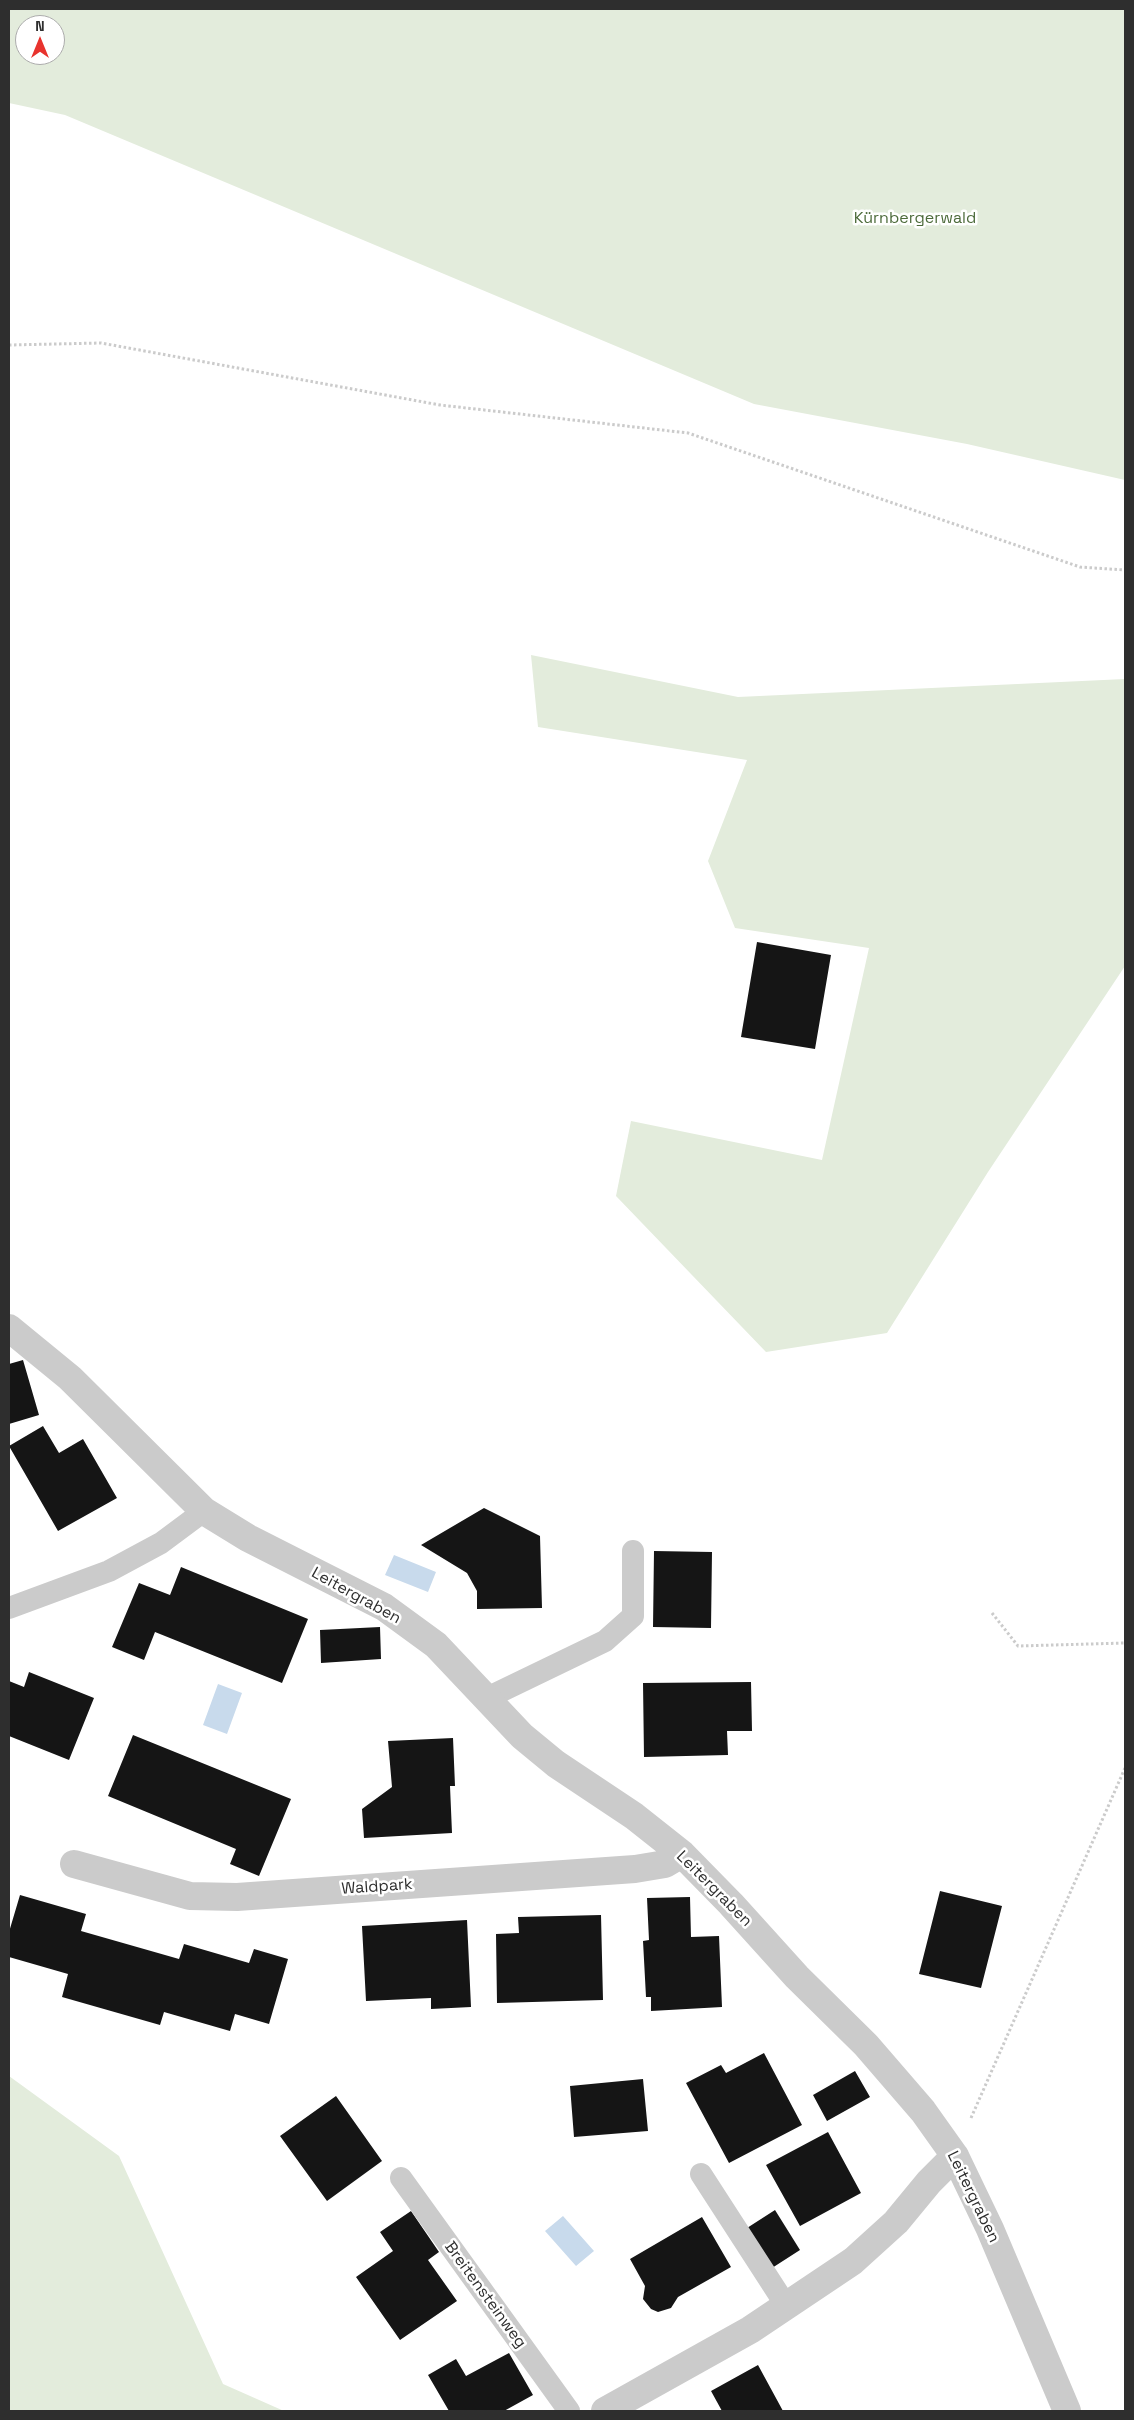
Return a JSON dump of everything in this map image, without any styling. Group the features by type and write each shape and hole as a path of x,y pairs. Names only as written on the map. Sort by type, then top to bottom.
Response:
{"street":[{"name":"Leitergraben","path":"9,1328 70,1378 204,1511 248,1538 384,1607 436,1645 522,1736 556,1764 634,1816 682,1854 731,1904 797,1977 866,2046 923,2111 955,2156 990,2229 1067,2411"},
{"name":"Waldpark","path":"74,1864 190,1896 237,1897 635,1869 665,1864 682,1854"},
{"path":"605,2411 787,2307 853,2261 896,2222 929,2182 955,2156"}],"lane":[{"path":"9,1608 109,1571 161,1543 204,1511"},
{"path":"486,1698 605,1641 633,1616 633,1551"},
{"path":"701,2174 787,2307"},
{"name":"Breitensteinweg","path":"400,2178 569,2411"}],"path":[{"path":"9,344 101,343 440,405 688,433 1080,567 1125,570"},
{"path":"992,1614 1018,1646 1125,1643"},
{"path":"955,2156 1125,1768"}],"green space":[{"name":"Kürnbergerwald","path":"9,9 1125,9 1125,480 967,444 754,404 65,115 9,103"},
{"path":"531,655 738,697 1125,679 1125,966 988,1172 887,1333 766,1352 616,1196 631,1121 822,1160 869,948 735,928 708,861 747,760 538,727"},
{"path":"9,2076 119,2156 223,2384 284,2411 9,2411"}],"water":[{"path":"394,1555 436,1572 428,1592 385,1575"},
{"path":"218,1684 242,1693 227,1734 203,1725"},
{"path":"563,2216 594,2251 576,2266 545,2231"}],"building":[{"path":"757,942 831,955 815,1049 741,1037"},
{"path":"23,1360 39,1415 9,1424 9,1364"},
{"path":"43,1426 59,1453 83,1439 117,1498 58,1531 9,1446"},
{"path":"484,1508 540,1536 542,1608 477,1609 477,1591 467,1573 421,1545"},
{"path":"654,1551 712,1552 711,1628 653,1627"},
{"path":"181,1567 308,1619 282,1683 155,1632 144,1660 112,1647 139,1583 170,1595"},
{"path":"380,1627 381,1659 321,1663 320,1630"},
{"path":"29,1672 94,1698 69,1760 9,1736 9,1681 24,1687"},
{"path":"751,1682 752,1731 727,1731 728,1755 644,1757 643,1683"},
{"path":"133,1735 291,1799 259,1876 230,1864 236,1849 108,1796"},
{"path":"453,1738 455,1786 450,1786 452,1833 364,1838 362,1809 392,1787 388,1741"},
{"path":"940,1891 1002,1906 981,1988 919,1974"},
{"path":"20,1895 86,1914 81,1931 179,1959 184,1944 249,1963 254,1949 288,1959 269,2024 235,2014 230,2031 164,2012 160,2025 62,1997 68,1974 9,1957 9,1932"},
{"path":"690,1897 691,1937 719,1936 722,2007 651,2011 651,1997 646,1997 643,1941 649,1940 647,1898"},
{"path":"601,1915 603,2000 497,2003 496,1934 519,1933 518,1917"},
{"path":"467,1920 471,2007 431,2009 431,1998 366,2001 362,1926"},
{"path":"764,2053 802,2125 729,2163 686,2083 721,2065 726,2073"},
{"path":"855,2071 870,2097 827,2121 813,2095"},
{"path":"643,2079 648,2131 574,2137 570,2086"},
{"path":"336,2096 382,2161 327,2201 280,2136"},
{"path":"828,2132 861,2193 800,2226 766,2165"},
{"path":"775,2210 800,2250 772,2268 747,2228"},
{"path":"411,2211 439,2252 428,2260 457,2301 400,2340 356,2277 393,2251 380,2232"},
{"path":"702,2217 731,2267 678,2297 671,2308 658,2312 651,2309 643,2299 645,2286 630,2259"},
{"path":"509,2353 533,2395 504,2411 449,2411 428,2375 456,2359 466,2376"},
{"path":"758,2365 783,2411 722,2411 711,2391"}]}
